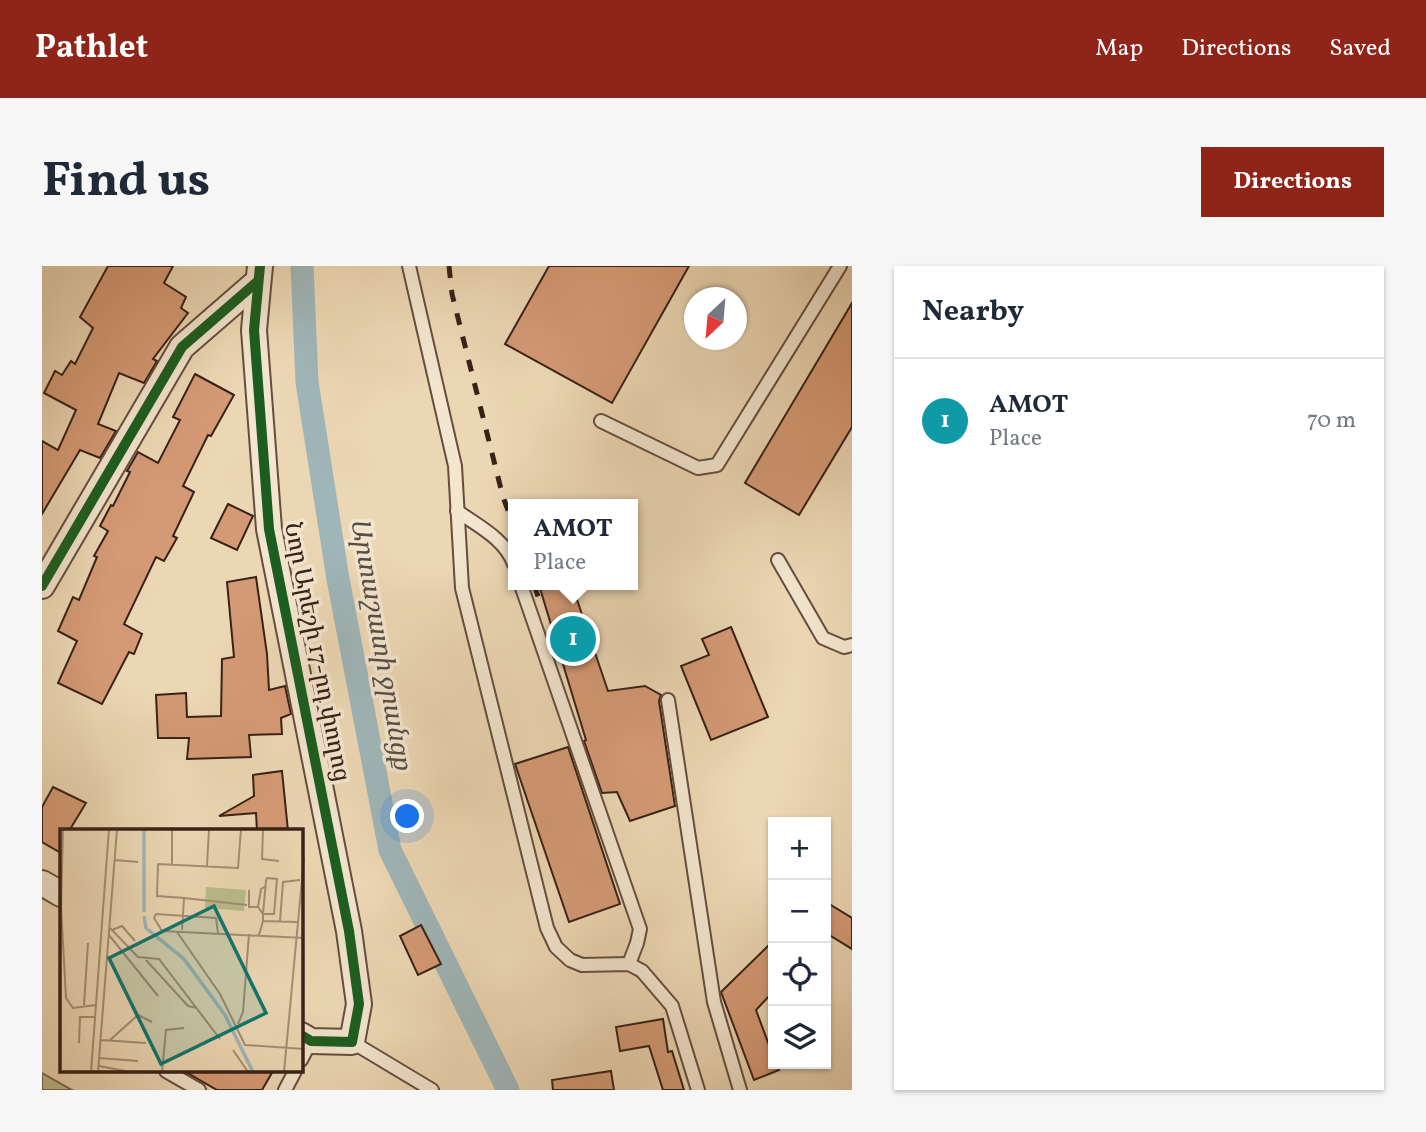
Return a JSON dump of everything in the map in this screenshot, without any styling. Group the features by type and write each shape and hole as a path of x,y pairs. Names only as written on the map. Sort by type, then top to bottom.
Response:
{"street":[{"path":"42,586 182,347 259,274"},
{"name":"Նոր Արեշի 17-րդ փողոց","path":"259,274 254,330 269,529 349,931 359,1004 352,1042"},
{"path":"42,883 60,893"},
{"path":"304,1045 352,1042"}],"lane":[{"path":"409,266 455,466 461,588 547,928 556,947 570,960 582,965 629,964 642,971 672,1006 698,1090"},
{"path":"601,421 698,468 717,465 840,266"},
{"path":"457,511 508,550"},
{"path":"778,560 823,638 844,647 852,645"},
{"path":"523,590 640,929 638,943 629,964"},
{"path":"668,700 714,1002 740,1090"},
{"path":"352,1042 432,1090"},
{"path":"168,1072 199,1090"},
{"path":"285,1090 294,1072"}],"green space":[{"path":"42,1073 72,1090 42,1090"}],"building":[{"path":"108,266 173,266 164,283 186,297 181,308 188,313 153,359 157,361 144,383 119,373 98,424 116,431 100,458 80,450 42,514 42,441 58,450 76,410 44,393 55,371 62,375 71,361 75,364 93,328 80,317"},
{"path":"549,266 689,266 612,403 505,344"},
{"path":"852,303 852,427 799,515 745,483"},
{"path":"195,374 234,395 211,436 208,435 183,486 194,492 173,536 177,538 164,561 156,557 124,624 142,634 134,654 129,652 102,704 58,683 77,641 58,631 73,597 79,600 97,557 94,556 108,531 100,526 130,472 127,471 138,452 158,463 180,420 173,417"},
{"path":"228,504 253,516 237,550 211,538"},
{"path":"256,577 267,654 269,690 285,686 291,714 281,718 282,734 249,735 251,757 187,759 189,738 158,738 156,695 186,693 187,717 221,716 222,659 234,657 227,582"},
{"path":"541,590 574,590 608,691 645,686 661,695 659,701 675,806 630,821 617,792 602,793 584,741 586,740"},
{"path":"731,627 768,717 711,740 681,666 709,655 702,639"},
{"path":"568,747 620,904 569,922 515,764"},
{"path":"282,771 288,829 257,829 256,813 219,816 254,796 253,775"},
{"path":"53,787 86,803 70,829 60,829 60,852 42,842 42,807"},
{"path":"831,905 852,918 852,949 831,936"},
{"path":"421,925 441,964 418,975 400,936"},
{"path":"768,946 768,997 756,1010 768,1042 768,1069 779,1070 754,1080 721,992"},
{"path":"663,1019 668,1052 672,1051 684,1090 663,1090 649,1046 620,1051 616,1027"},
{"path":"611,1071 614,1090 553,1090 552,1080"},
{"path":"186,1072 272,1072 262,1090 217,1090"}],"waterway":[{"name":"Արտաշատի ջրանցք","path":"302,266 307,382 338,579 390,850 508,1090"}],"railway":[{"path":"449,266 452,294 508,510"},
{"path":"536,590 539,599"}],"cycle path":[{"path":"260,266 254,330 269,529 349,931 359,1004 352,1042 311,1041 303,1036"},
{"path":"42,586 182,347 258,281"}],"place":[{"name":"AMOT","path":"573,639"}]}
